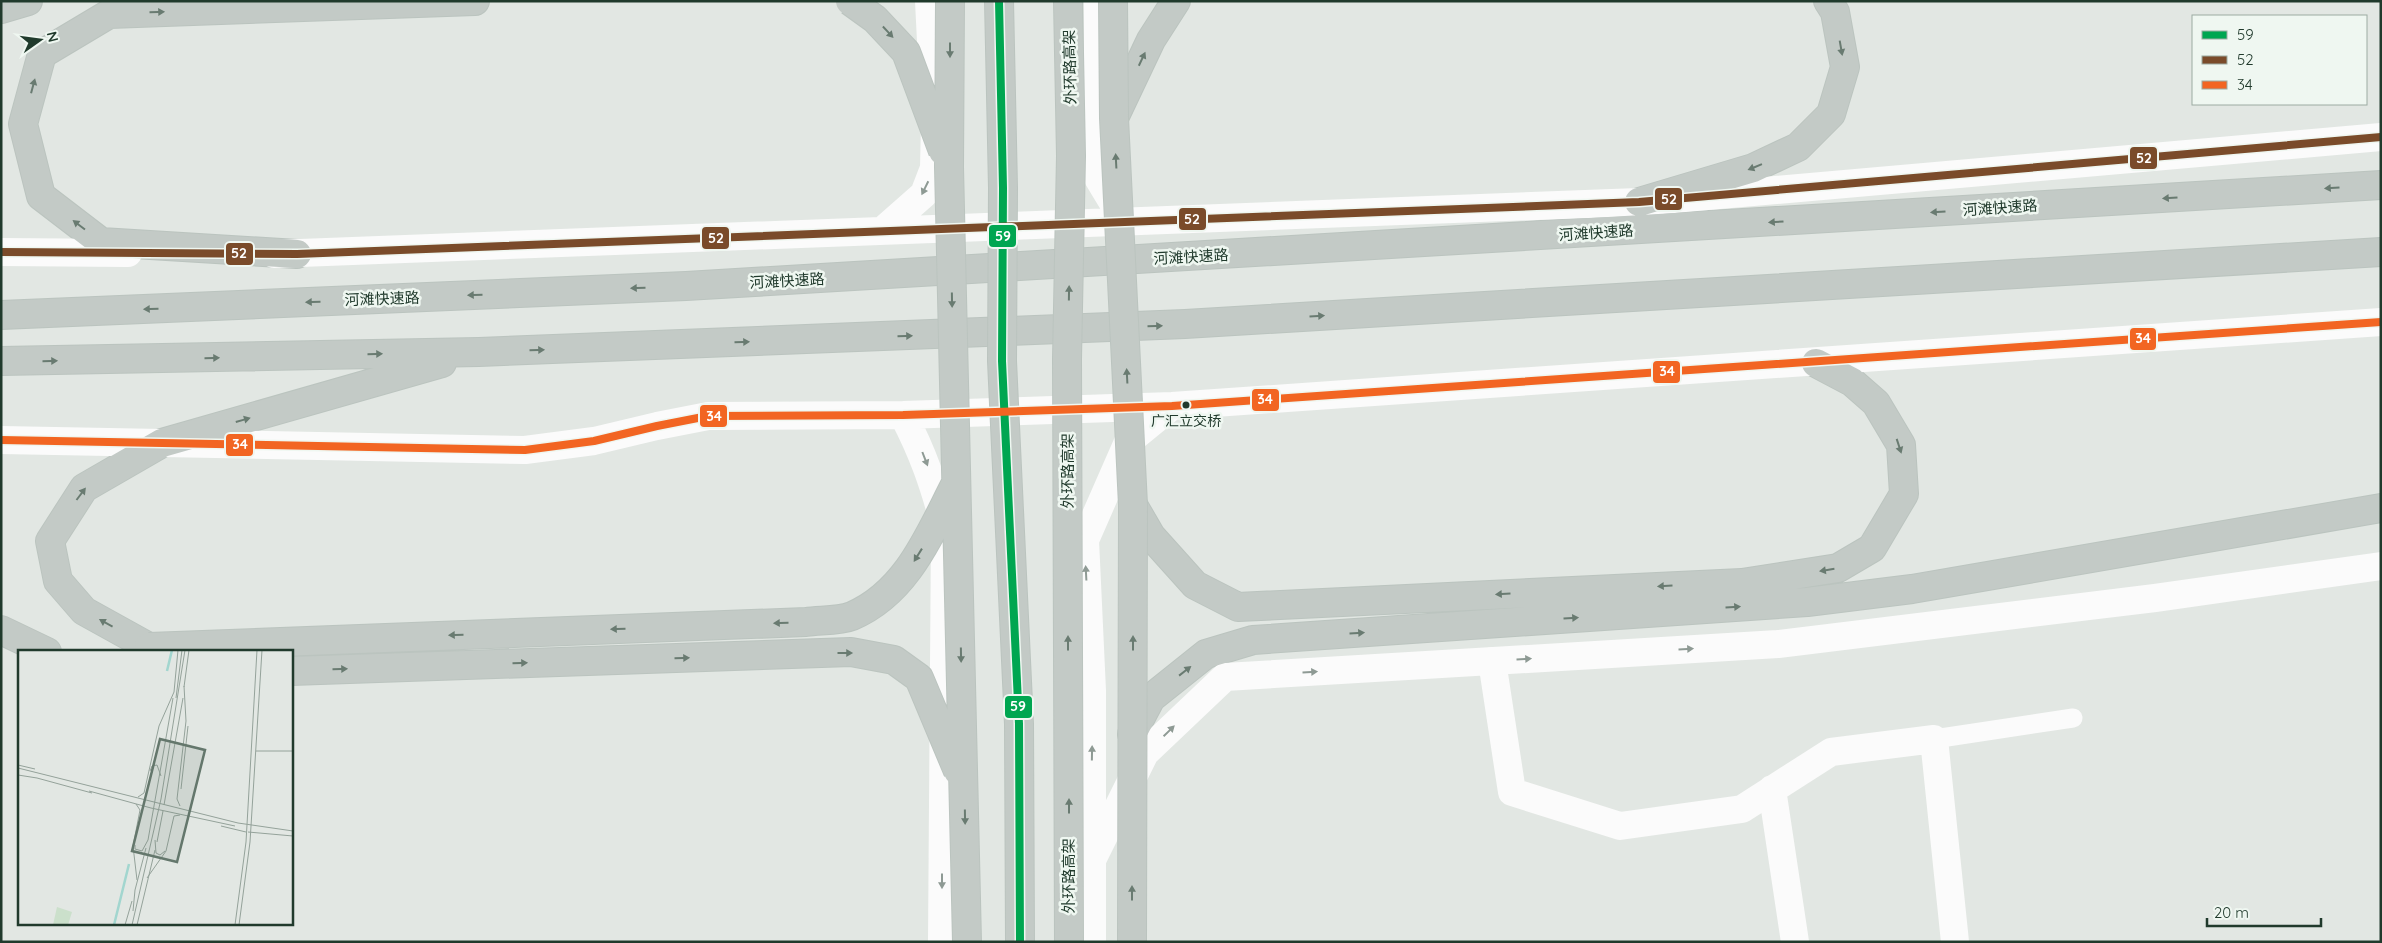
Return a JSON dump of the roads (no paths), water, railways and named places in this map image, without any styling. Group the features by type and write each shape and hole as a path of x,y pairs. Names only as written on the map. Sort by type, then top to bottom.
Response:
{"highway":[{"path":"1,9 28,1"},
{"path":"297,254 101,242 41,196 23,124 42,54 109,14 475,1"},
{"path":"850,1 875,19 906,52 949,166"},
{"path":"950,1 949,166 965,786 967,942"},
{"path":"999,1 1003,188 1002,361 1019,724 1020,942"},
{"name":"外环路高架","path":"1068,1 1072,156 1068,359 1069,942"},
{"path":"1113,1 1114,118 1133,505 1132,942"},
{"path":"1114,118 1151,40 1176,1"},
{"path":"1639,202 1754,168 1798,147 1831,114 1845,67 1835,12 1828,1"},
{"name":"河滩快速路","path":"1,315 686,286 2381,185"},
{"path":"1,361 479,352 1185,324 2381,252"},
{"path":"479,352 162,443 84,488 50,541 58,581 84,611 149,647 806,622 851,616 891,592 918,556 957,481"},
{"path":"1133,505 1150,536 1195,586 1238,607 1742,583 1838,568 1872,548 1904,494 1901,445 1876,403 1852,382 1816,363"},
{"path":"1132,734 1151,698 1206,654 1253,640 1807,602 1912,589 2381,508"},
{"path":"1,630 43,650"},
{"path":"292,671 851,652 894,660 919,678 965,786"}],"street":[{"path":"882,231 924,194 934,168 935,121 930,1"},
{"path":"1098,1 1098,178 1124,222"},
{"path":"1,252 297,254 1639,202 2381,137"},
{"path":"1,440 525,450 594,441 708,416 903,415 1172,406 1816,363 2381,322"},
{"path":"1092,942 1092,691 1085,540 1128,442 1172,406"},
{"path":"903,415 921,449 934,482 945,527 942,942"},
{"path":"1091,862 1146,753 1225,677 1778,644 2155,598 2381,566"},
{"path":"1492,661 1512,792 1620,826 1742,809 1831,752 1934,739 1955,942"},
{"path":"1772,789 1795,942"}],"lane":[{"path":"1934,739 2073,718"}],"place":[{"name":"广汇立交桥","path":"1186,405"}]}
